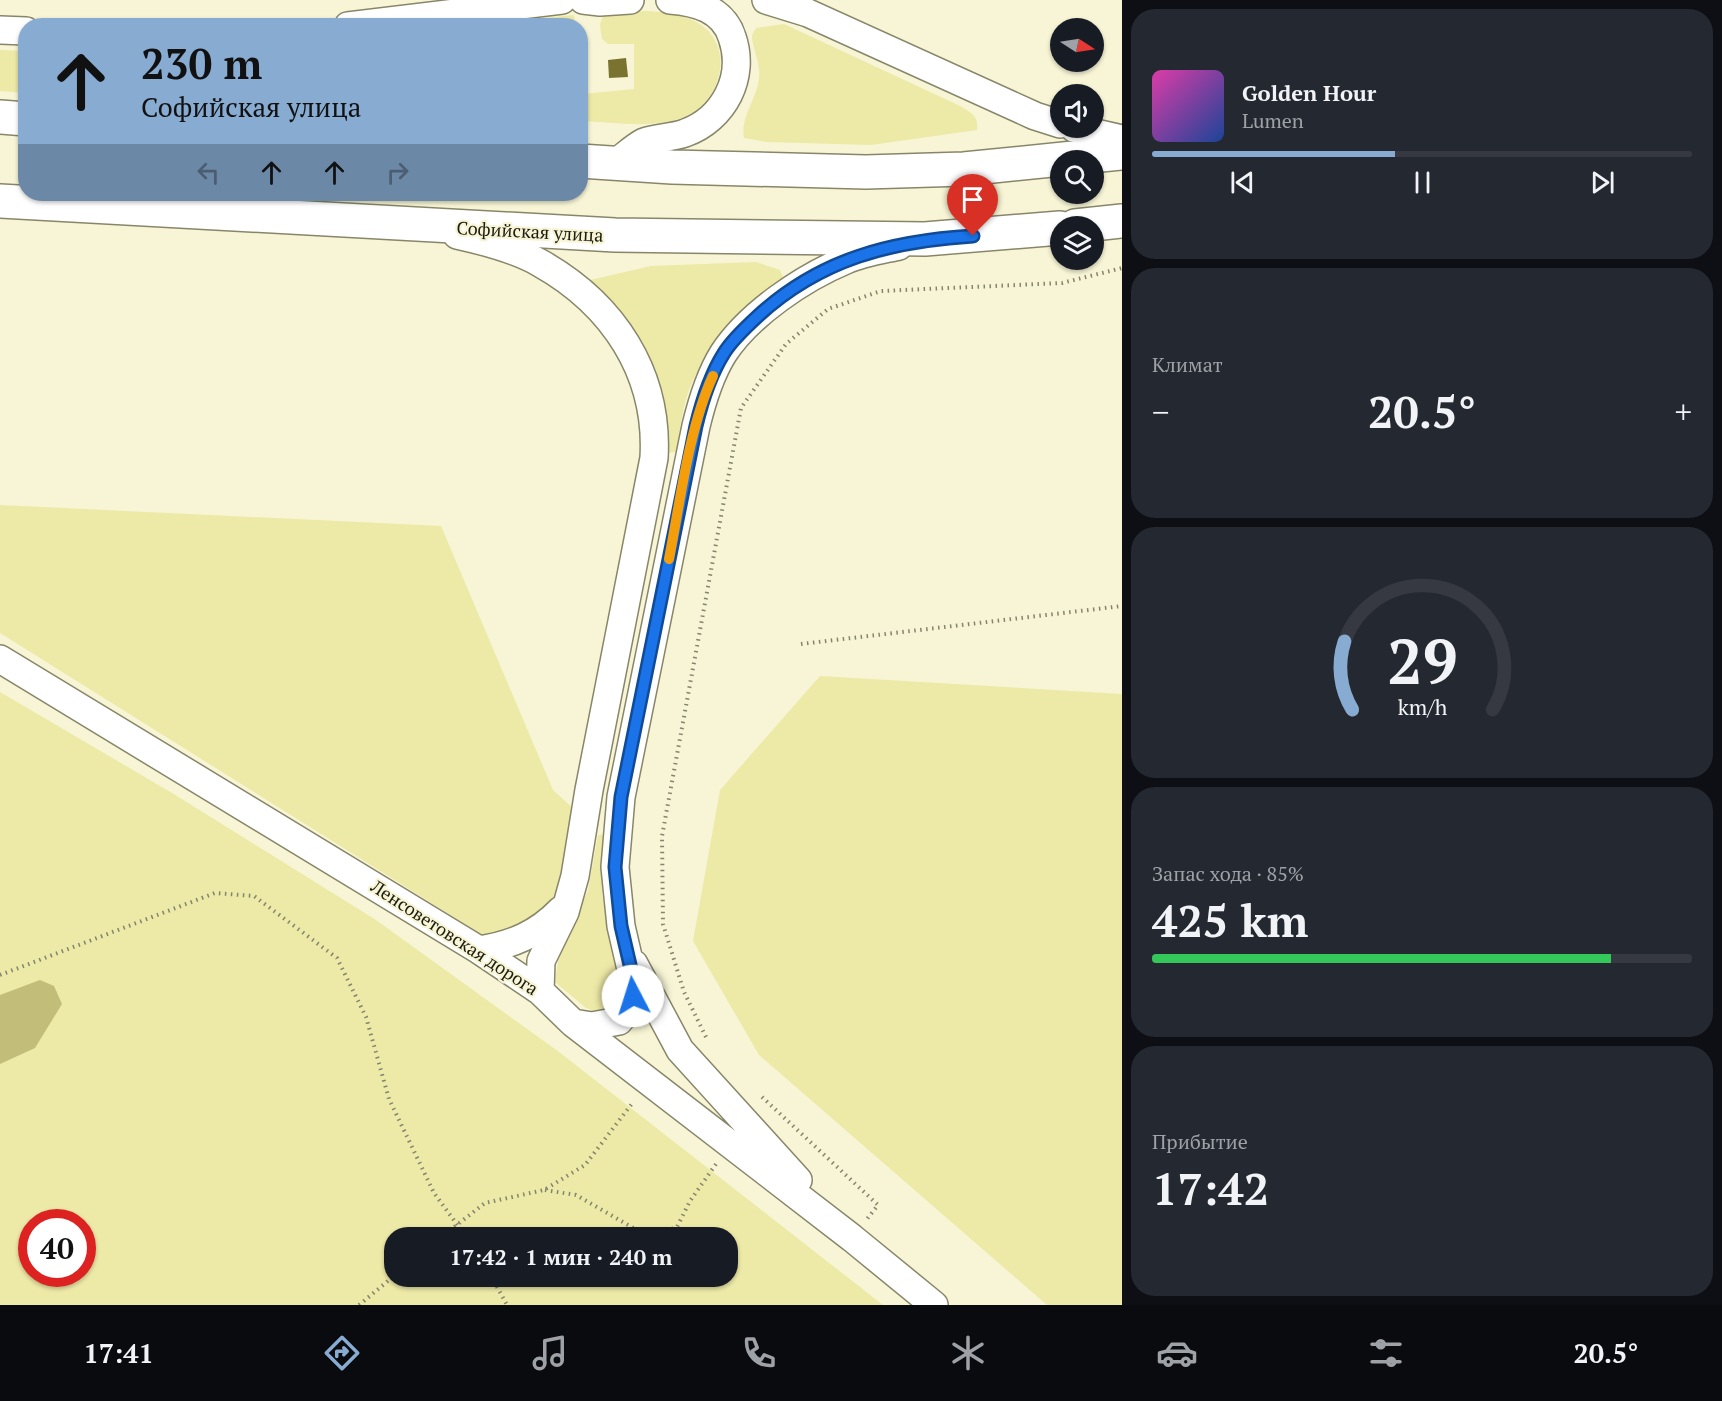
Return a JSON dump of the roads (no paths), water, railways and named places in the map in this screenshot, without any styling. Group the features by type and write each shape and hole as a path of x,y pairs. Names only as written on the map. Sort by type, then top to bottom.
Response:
{"main road":[{"path":"0,117 18,118"},
{"path":"588,162 866,171 964,169 1122,153"},
{"name":"Софийская улица","path":"0,201 615,235 925,239 1050,229"},
{"path":"1104,223 1122,221"}],"street":[{"path":"414,18 562,0"},
{"path":"583,0 600,2 630,0"},
{"path":"614,164 644,142 685,133 708,122 726,102 736,78 737,50 730,31 717,14 694,2 670,0"},
{"path":"766,0 808,13 1050,121"},
{"path":"0,30 18,31"},
{"path":"1104,135 1122,139"},
{"path":"403,224 466,237 508,250 539,262 560,276 584,294 610,320 628,346 642,374 651,402 656,430 654,458 570,896 565,912 541,961 540,991"},
{"path":"573,1023 592,1026 620,1021 633,996 633,978 621,926 615,867 621,797 696,426 705,393 724,353 748,325 777,299 812,276 848,259 925,239"},
{"name":"Ленсоветовская дорога","path":"0,659 479,950 540,991 573,1023 852,1238 934,1305"},
{"path":"479,950 504,946 523,939 555,916 570,896"},
{"path":"627,951 680,1050 852,1238"}]}
